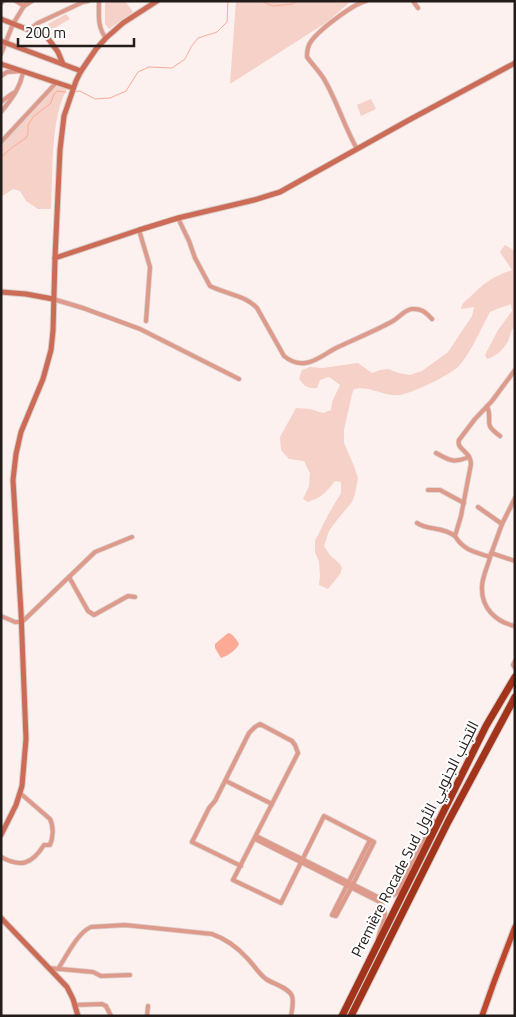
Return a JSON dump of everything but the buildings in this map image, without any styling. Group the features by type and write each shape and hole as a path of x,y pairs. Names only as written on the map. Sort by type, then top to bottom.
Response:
{"highway":[{"name":"Première Rocade Sud التجنب الجنوبي الأول","path":"342,1016 486,726 515,677"},
{"name":"Première Rocade Sud التجنب الجنوبي الأول","path":"351,1016 436,847 515,697"},
{"path":"336,1016 351,996"}],"main road":[{"path":"1,835 20,793 24,777 26,738 22,622 13,480 21,432 47,366 51,350 60,150 64,116 81,71 106,38 123,23 157,1"},
{"path":"1,19 47,37 58,52 63,64"},
{"path":"4,42 81,71"},
{"path":"55,258 178,218 280,192 515,63"},
{"path":"1,64 73,88"},
{"path":"1,292 54,299"},
{"path":"1,918 67,987 78,1016"},
{"path":"482,1016 515,927"}],"street":[{"path":"16,1 24,6"},
{"path":"1,54 4,42 27,1"},
{"path":"24,6 32,1"},
{"path":"29,30 38,23 88,1"},
{"path":"99,1 99,25 101,32 106,38"},
{"path":"356,149 323,79 307,57 308,46 313,39 345,12 360,2 366,1"},
{"path":"413,1 418,8"},
{"path":"1,76 7,72 23,71 22,80 17,90 1,112"},
{"path":"1,142 56,83"},
{"path":"1,102 17,90"},
{"path":"178,218 195,258 210,286 245,299 257,308 284,356 297,364 312,362 395,320 410,309 419,309 426,312 432,319"},
{"path":"139,230 150,268 146,321"},
{"path":"54,299 140,329 238,378"},
{"path":"455,536 464,503 471,464 471,460 458,444 459,440 515,370"},
{"path":"487,406 490,412 489,425 500,436"},
{"path":"436,453 448,460 458,462 469,457"},
{"path":"428,490 440,490 464,503"},
{"path":"515,498 490,555 482,588 483,598 488,610 506,624 515,626"},
{"path":"478,507 502,524"},
{"path":"417,523 424,527 444,530 455,536 464,547 515,561"},
{"path":"1,616 15,622 22,622 96,552 132,537"},
{"path":"70,577 88,611 94,615 128,596 134,596"},
{"path":"515,661 513,665 515,668"},
{"path":"241,866 192,842 209,808 226,781 249,733 260,724 292,741 298,753 256,838 241,866 233,880 281,903 324,816 372,841"},
{"path":"226,781 272,804"},
{"path":"1,857 15,863 30,861 38,856 44,845 50,845 51,843 53,831 50,820 20,793"},
{"path":"256,838 347,884 380,898 388,898 395,894 399,888 433,825 446,808"},
{"path":"372,841 336,916 332,914 347,884 372,841"},
{"path":"352,886 380,902 383,906 385,918 378,934 378,943"},
{"path":"58,969 82,934 91,927 125,925 212,934 225,939 248,959 266,979 289,993 293,1001 291,1016"},
{"path":"49,968 92,972 102,976 130,974"},
{"path":"75,1005 102,1004 106,1006 111,1016"},
{"path":"147,1016 148,1006"}],"shaded area":[{"path":"108,1 125,1 133,12 109,29 105,24 105,3"},
{"path":"236,1 351,1 327,22 230,84"},
{"path":"66,14 70,19 51,30 48,24"},
{"path":"57,86 67,89 58,115 55,131 51,209 38,209 26,201 20,191 13,189 1,197 1,146"},
{"path":"371,99 376,109 361,116 357,105"},
{"path":"505,245 515,251 515,326 511,331 508,341 499,352 487,359 485,355 498,330 512,311 511,304 490,312 472,348 463,361 443,377 400,395 360,388 354,389 344,430 344,443 358,478 355,494 352,502 329,531 324,546 342,568 340,574 328,589 319,585 319,562 315,552 315,541 341,493 341,482 335,481 324,494 313,500 308,502 303,499 309,486 310,473 304,461 289,459 281,450 280,437 296,408 310,409 323,413 331,410 332,402 340,385 329,377 320,380 317,388 308,387 299,378 302,370 310,367 322,368 358,363 372,373 388,369 410,375 422,371 448,352 472,316 474,307 461,309 464,302 489,280 512,270 500,252"},
{"path":"228,633 239,644 232,652 221,658 215,648 215,644"}],"waterway":[{"path":"75,92 80,91 95,99 110,98 126,91 138,72 149,67 172,68 185,59 198,38 217,32 227,22 228,1"},
{"path":"261,1 273,6 292,4 298,1"},
{"path":"1,157 26,138 28,125 34,116 51,103 57,91 66,92"}]}
